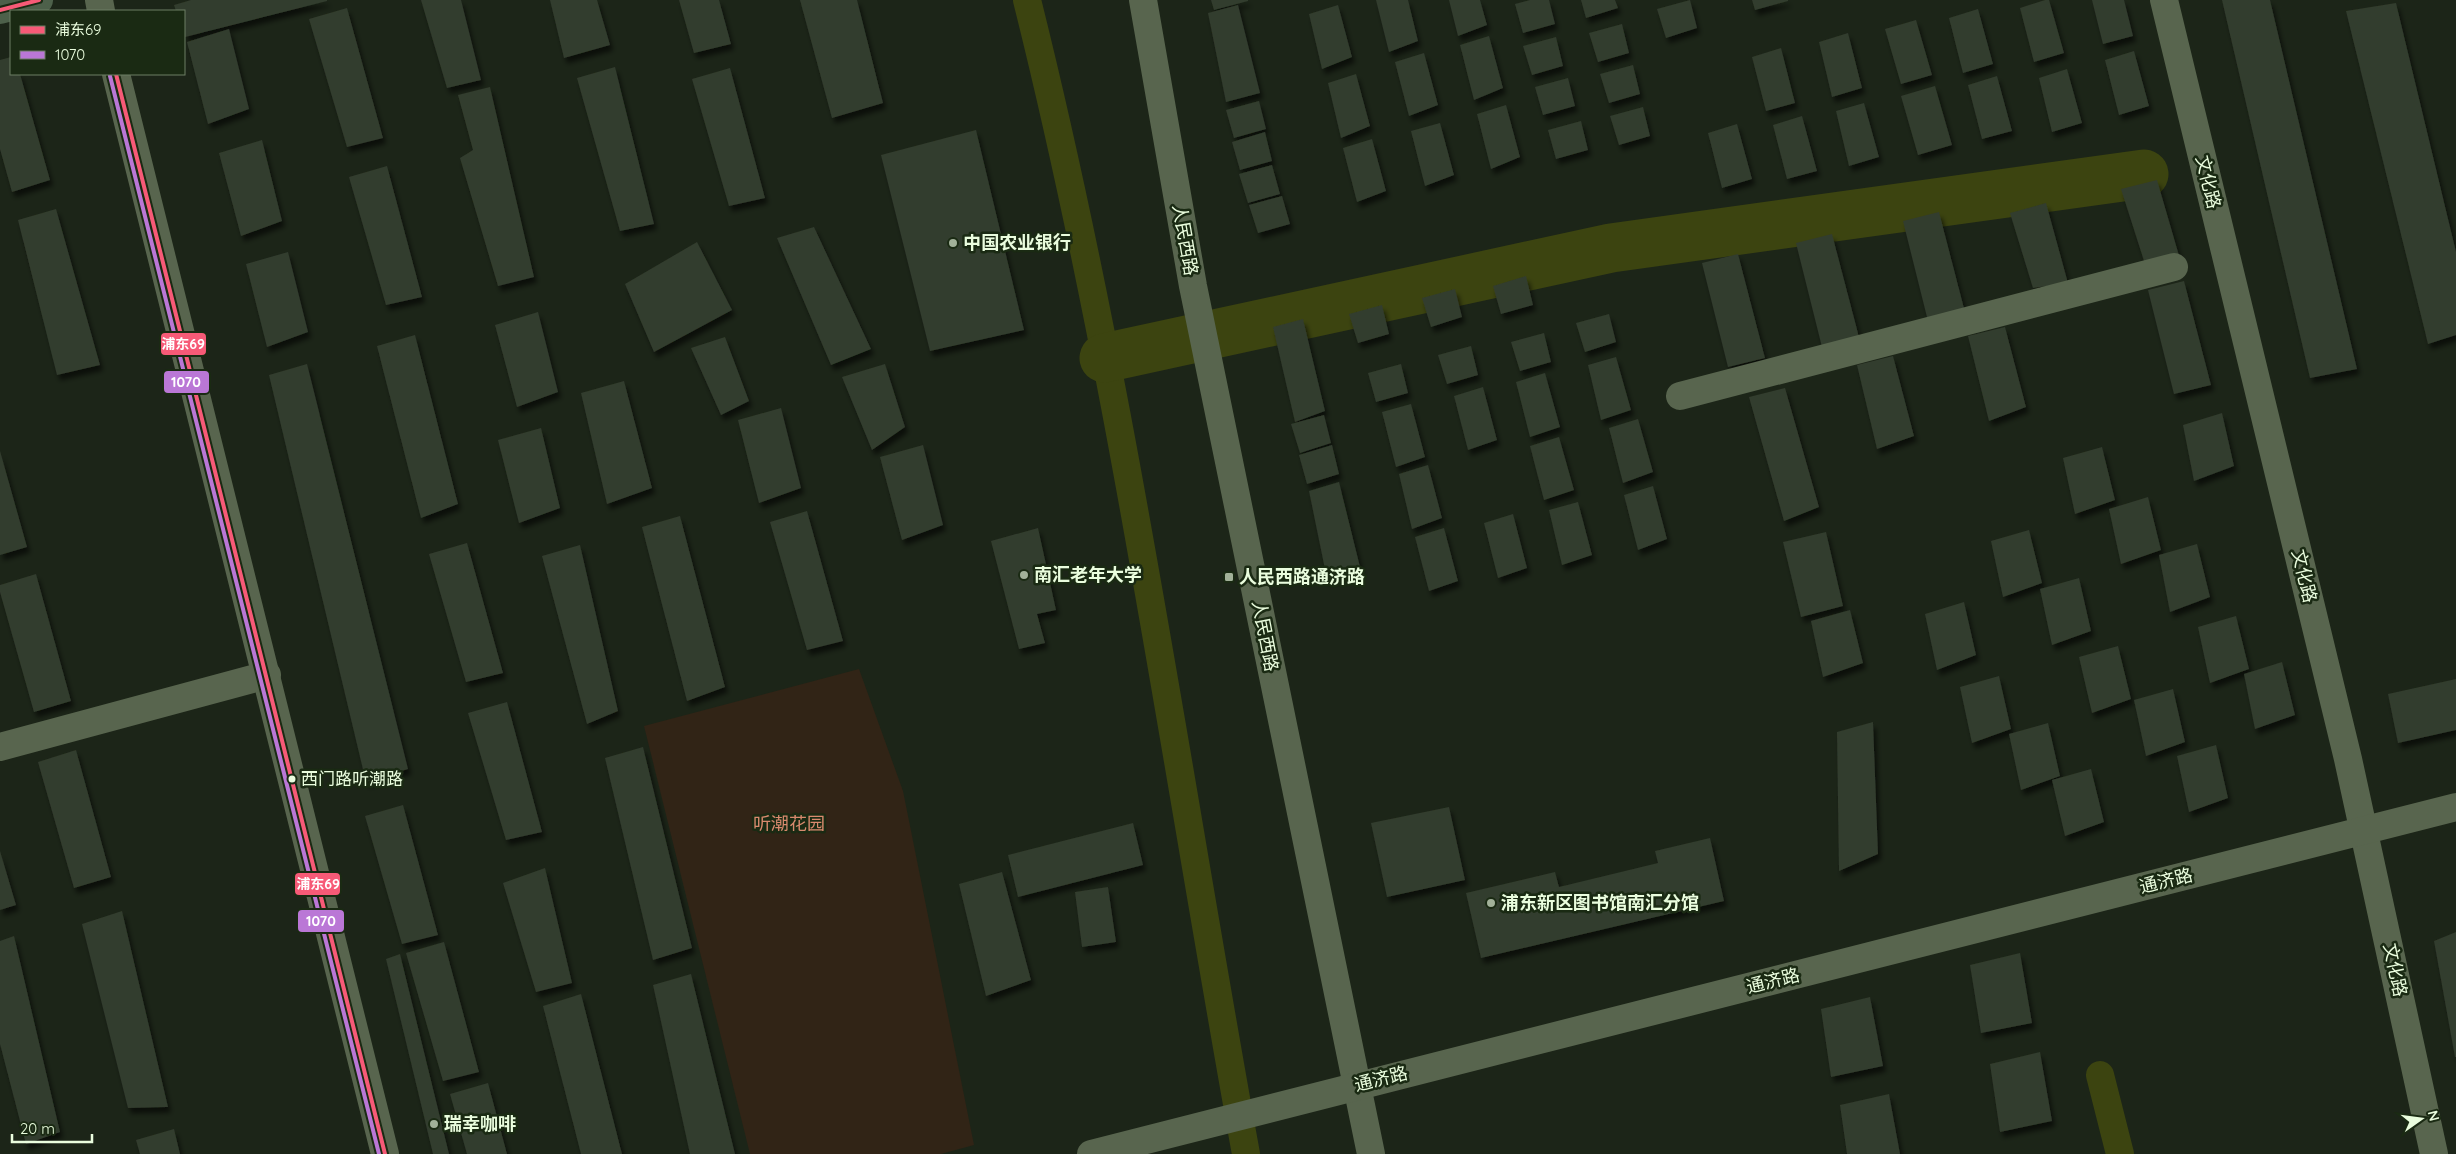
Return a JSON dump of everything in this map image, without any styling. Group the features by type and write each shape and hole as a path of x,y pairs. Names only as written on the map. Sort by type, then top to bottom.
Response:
{"main road":[{"path":"0,10 39,0"}],"street":[{"name":"人民西路","path":"1142,0 1194,288 1356,1085 1372,1154"},
{"name":"文化路","path":"2164,0 2365,830 2434,1154"},
{"path":"116,75 385,1154"},
{"path":"1680,396 2174,267"},
{"path":"0,747 267,675"},
{"name":"通济路","path":"1091,1154 1356,1085 2456,807"}],"green space":[{"name":"听潮花园","path":"859,669 903,791 974,1145 941,1154 750,1154 644,726"}],"building":[{"path":"191,0 327,0 185,37 185,10 176,10 174,5"},
{"path":"421,0 461,0 481,80 447,88"},
{"path":"550,0 597,0 610,45 564,58"},
{"path":"679,0 719,0 731,44 694,53"},
{"path":"800,0 857,0 883,103 832,118"},
{"path":"1211,0 1248,0 1248,1 1214,10"},
{"path":"1376,0 1408,0 1418,41 1389,52"},
{"path":"1449,0 1480,0 1487,25 1458,36"},
{"path":"1530,0 1549,0 1555,24 1523,33 1515,4"},
{"path":"1581,0 1615,0 1618,8 1586,18"},
{"path":"1690,0 1697,28 1666,38 1657,9"},
{"path":"1752,0 1788,0 1788,1 1755,10"},
{"path":"2049,0 2064,53 2034,62 2020,8"},
{"path":"2092,0 2124,0 2133,36 2103,44"},
{"path":"2222,0 2270,0 2357,369 2310,378"},
{"path":"2396,3 2456,252 2456,335 2428,344 2346,11"},
{"path":"1238,5 1260,93 1226,102 1208,13"},
{"path":"1338,5 1352,57 1322,69 1309,14"},
{"path":"347,8 383,138 347,147 309,19"},
{"path":"1978,9 1993,64 1963,73 1949,18"},
{"path":"1916,20 1932,75 1901,84 1885,29"},
{"path":"1622,24 1629,53 1598,62 1589,33"},
{"path":"229,29 249,109 208,124 187,42"},
{"path":"1848,33 1862,88 1832,97 1819,42"},
{"path":"1489,36 1503,88 1474,100 1460,45"},
{"path":"1556,37 1563,66 1532,75 1523,46"},
{"path":"1781,48 1795,103 1766,111 1752,57"},
{"path":"2134,51 2149,106 2119,115 2105,60"},
{"path":"1424,53 1438,105 1409,116 1395,62"},
{"path":"10,57 10,75 20,75 50,180 12,192 0,149 0,60"},
{"path":"1633,65 1640,94 1609,103 1600,74"},
{"path":"615,67 654,224 620,231 577,78"},
{"path":"730,68 765,198 729,206 692,79"},
{"path":"2067,69 2082,123 2052,132 2039,78"},
{"path":"1356,74 1370,126 1341,138 1328,83"},
{"path":"1997,76 2012,131 1982,139 1968,85"},
{"path":"1568,78 1575,106 1543,115 1535,87"},
{"path":"1935,86 1952,145 1918,155 1901,96"},
{"path":"490,87 534,277 498,286 460,158 473,150 458,95"},
{"path":"1259,101 1266,129 1234,138 1226,110"},
{"path":"1864,103 1879,157 1849,166 1836,111"},
{"path":"1506,105 1520,157 1491,169 1477,114"},
{"path":"1643,107 1650,136 1619,145 1610,116"},
{"path":"1802,116 1817,171 1787,179 1773,125"},
{"path":"1581,121 1588,150 1556,159 1548,130"},
{"path":"1440,123 1454,175 1425,186 1411,131"},
{"path":"1737,124 1752,179 1722,188 1708,133"},
{"name":"中国农业银行","path":"976,130 1024,330 930,351 881,155"},
{"path":"1265,132 1272,161 1240,170 1232,142"},
{"path":"1372,139 1386,191 1357,202 1343,148"},
{"path":"262,140 282,221 241,236 219,153"},
{"path":"1272,165 1280,194 1248,203 1239,174"},
{"path":"387,166 422,297 386,305 349,177"},
{"path":"2157,180 2180,259 2145,264 2121,189"},
{"path":"1282,196 1290,224 1258,233 1249,205"},
{"path":"2046,203 2068,283 2033,288 2010,213"},
{"path":"56,209 100,365 57,375 18,220"},
{"path":"1939,212 1966,316 1929,325 1903,221"},
{"path":"814,227 871,349 831,365 777,238"},
{"path":"1832,234 1859,337 1822,347 1796,243"},
{"path":"697,242 732,310 654,352 625,284"},
{"path":"288,252 308,332 267,347 246,264"},
{"path":"1738,254 1765,358 1728,367 1702,263"},
{"path":"1526,276 1533,305 1501,314 1493,286"},
{"path":"2184,281 2211,385 2174,394 2148,290"},
{"path":"1455,289 1462,317 1431,327 1422,298"},
{"path":"1382,305 1389,334 1358,343 1349,314"},
{"path":"538,312 558,392 517,407 495,325"},
{"path":"1609,314 1616,342 1585,352 1576,323"},
{"path":"1303,319 1325,411 1295,422 1273,327"},
{"path":"2005,327 2026,407 1989,421 1968,336"},
{"path":"1544,333 1551,362 1520,371 1511,342"},
{"path":"415,335 458,504 421,518 377,346"},
{"path":"725,337 749,401 721,415 691,348"},
{"path":"1471,346 1478,375 1447,384 1438,355"},
{"path":"1893,356 1914,436 1877,449 1857,365"},
{"path":"1616,357 1631,410 1601,420 1588,365"},
{"path":"307,364 408,769 366,782 269,375"},
{"path":"885,364 905,427 872,450 842,377"},
{"path":"1401,364 1408,393 1376,402 1368,373"},
{"path":"1545,373 1560,427 1530,437 1516,382"},
{"path":"624,381 652,488 607,504 581,393"},
{"path":"1483,387 1497,440 1468,450 1454,396"},
{"path":"1785,388 1819,507 1784,521 1749,397"},
{"path":"1411,404 1425,457 1396,467 1382,412"},
{"path":"781,408 801,488 759,503 738,420"},
{"path":"2222,413 2234,466 2194,481 2183,425"},
{"path":"1324,415 1331,443 1300,453 1291,424"},
{"path":"1638,419 1653,472 1623,483 1609,428"},
{"path":"541,428 560,508 519,523 498,440"},
{"path":"1559,437 1574,490 1544,500 1530,446"},
{"path":"923,445 943,525 902,540 880,457"},
{"path":"1332,445 1339,474 1307,484 1299,455"},
{"path":"2102,447 2115,500 2075,514 2063,458"},
{"path":"0,451 27,547 0,555"},
{"path":"1428,465 1442,518 1412,529 1399,474"},
{"path":"1339,482 1361,571 1327,579 1309,491"},
{"path":"1653,486 1667,539 1638,550 1624,495"},
{"path":"2148,497 2161,550 2121,564 2109,509"},
{"path":"1578,502 1592,555 1562,565 1549,510"},
{"path":"807,511 843,641 807,650 770,522"},
{"path":"1513,514 1527,568 1498,578 1484,523"},
{"path":"680,516 725,687 687,701 642,527"},
{"name":"南汇老年大学","path":"1038,528 1056,610 1037,614 1045,643 1019,649 991,541"},
{"path":"1444,528 1458,581 1429,591 1415,537"},
{"path":"2029,530 2042,583 2003,597 1991,541"},
{"path":"1826,532 1843,606 1801,617 1783,542"},
{"path":"467,543 503,673 466,682 429,554"},
{"path":"2197,544 2210,597 2170,612 2159,555"},
{"path":"580,545 618,711 587,724 542,556"},
{"path":"36,574 71,701 34,712 0,592 0,585"},
{"path":"2079,578 2091,631 2052,645 2040,589"},
{"path":"1964,602 1976,655 1937,670 1925,614"},
{"path":"1850,610 1863,663 1823,677 1811,621"},
{"path":"2236,616 2249,669 2210,683 2198,627"},
{"path":"2118,646 2131,699 2092,713 2079,657"},
{"path":"2282,662 2295,715 2255,729 2244,674"},
{"path":"1999,676 2011,729 1972,743 1960,687"},
{"path":"2456,679 2456,730 2398,743 2388,694"},
{"path":"2173,689 2185,742 2146,756 2134,700"},
{"path":"507,702 542,832 506,840 468,713"},
{"path":"1873,722 1878,854 1839,871 1837,732"},
{"path":"2048,723 2060,776 2021,790 2009,734"},
{"path":"2216,745 2228,798 2189,812 2177,756"},
{"path":"643,747 692,948 653,960 605,758"},
{"path":"76,750 111,877 74,888 38,762"},
{"path":"2091,769 2104,822 2065,836 2052,780"},
{"path":"403,805 438,935 402,944 365,816"},
{"path":"1449,807 1465,880 1387,897 1371,823"},
{"path":"1133,823 1143,865 1018,897 1008,855"},
{"path":"1710,838 1724,901 1481,958 1466,893 1555,872 1559,887 1658,863 1655,851"},
{"path":"0,851 16,905 0,910"},
{"path":"545,868 572,983 536,992 503,883"},
{"path":"1002,872 1031,980 986,996 959,884"},
{"path":"1108,887 1116,942 1082,947 1075,892"},
{"path":"122,911 168,1107 128,1108 82,924"},
{"path":"2456,932 2456,1057 2455,1057 2434,941"},
{"path":"14,936 60,1132 26,1144 0,1044 0,941"},
{"path":"444,942 479,1072 443,1081 406,953"},
{"path":"2020,953 2032,1023 1981,1033 1970,965"},
{"path":"400,954 449,1154 433,1154 386,959"},
{"path":"691,974 735,1154 690,1154 653,985"},
{"path":"581,994 622,1154 581,1154 543,1006"},
{"path":"1870,997 1883,1066 1831,1077 1821,1009"},
{"path":"2040,1052 2052,1121 2000,1132 1990,1064"},
{"path":"488,1083 507,1154 467,1154 450,1094"},
{"path":"1889,1094 1900,1154 1847,1154 1840,1105"},
{"path":"174,1129 180,1154 140,1154 136,1140"}],"waterway":[{"path":"1027,0 1061,143 1120,431 1246,1154"},
{"path":"1104,358 1611,248 2144,174"},
{"path":"2100,1075 2120,1154"}],"transit line":[{"name":"浦东69","path":"0,10 39,0"},
{"name":"浦东69","path":"116,75 385,1154"},
{"name":"1070","path":"110,76 379,1154"}],"place":[{"name":"中国农业银行","path":"953,243"},
{"name":"南汇老年大学","path":"1024,575"},
{"name":"人民西路通济路","path":"1229,577"},
{"name":"西门路听潮路","path":"292,779"},
{"name":"浦东新区图书馆南汇分馆","path":"1491,903"},
{"name":"瑞幸咖啡","path":"434,1124"}]}
